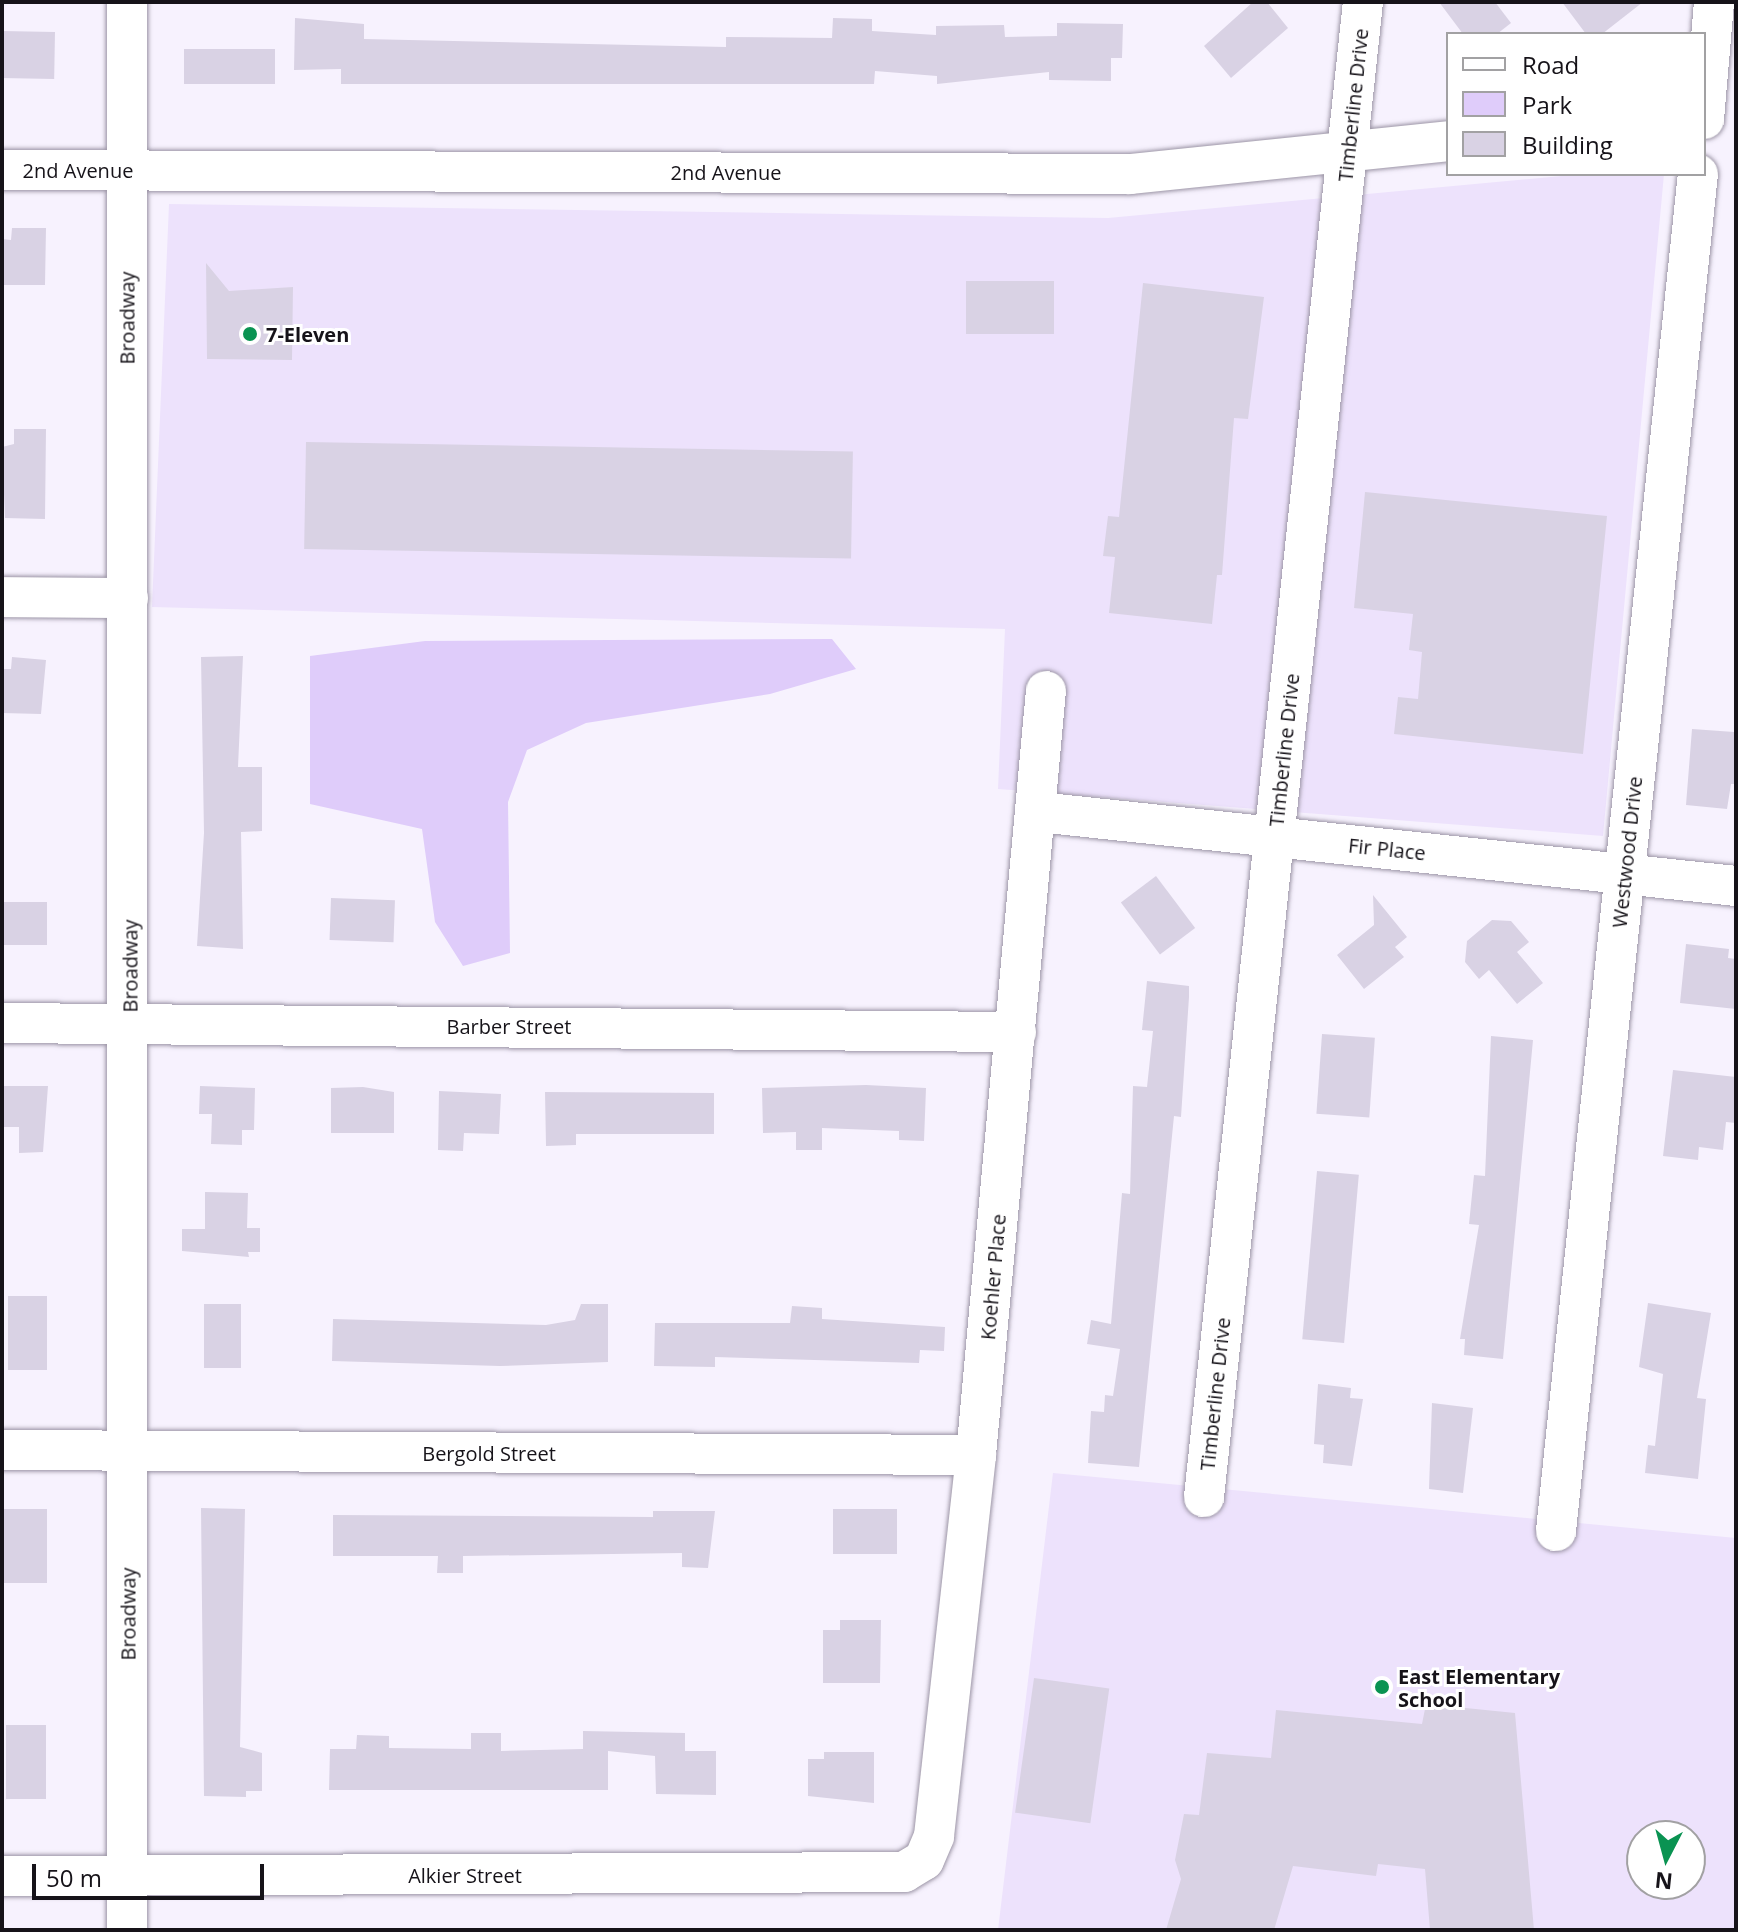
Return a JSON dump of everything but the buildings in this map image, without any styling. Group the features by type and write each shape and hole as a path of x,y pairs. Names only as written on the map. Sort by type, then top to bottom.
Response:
{"street":[{"name":"Broadway","path":"127,2 131,1024 127,1930"},
{"name":"Timberline Drive","path":"1204,1497 1363,2"},
{"path":"1706,96 1714,2"},
{"path":"1706,119 1736,116"},
{"name":"2nd Avenue","path":"2,170 1130,174 1446,141"},
{"name":"Westwood Drive","path":"1556,1531 1698,176"},
{"path":"2,597 128,598"},
{"name":"Koehler Place","path":"924,1860 934,1836 976,1455 1038,812 1046,691"},
{"name":"Fir Place","path":"1038,812 1736,886"},
{"name":"Barber Street","path":"2,1023 1016,1032"},
{"name":"Bergold Street","path":"2,1450 976,1455"},
{"name":"Alkier Street","path":"2,1876 904,1872 924,1860"}],"shaded area":[{"path":"1561,176 1664,176 1603,836 998,789 1005,629 152,607 169,204 1108,218"},
{"name":"East Elementary School","path":"1053,1473 1736,1538 1736,1930 998,1930"}],"green space":[{"path":"832,639 856,669 770,694 586,723 527,750 508,802 510,953 463,966 435,922 422,829 310,804 310,656 425,641"}],"place":[{"name":"7-Eleven","path":"250,334"},
{"name":"East Elementary School","path":"1382,1687"}]}
